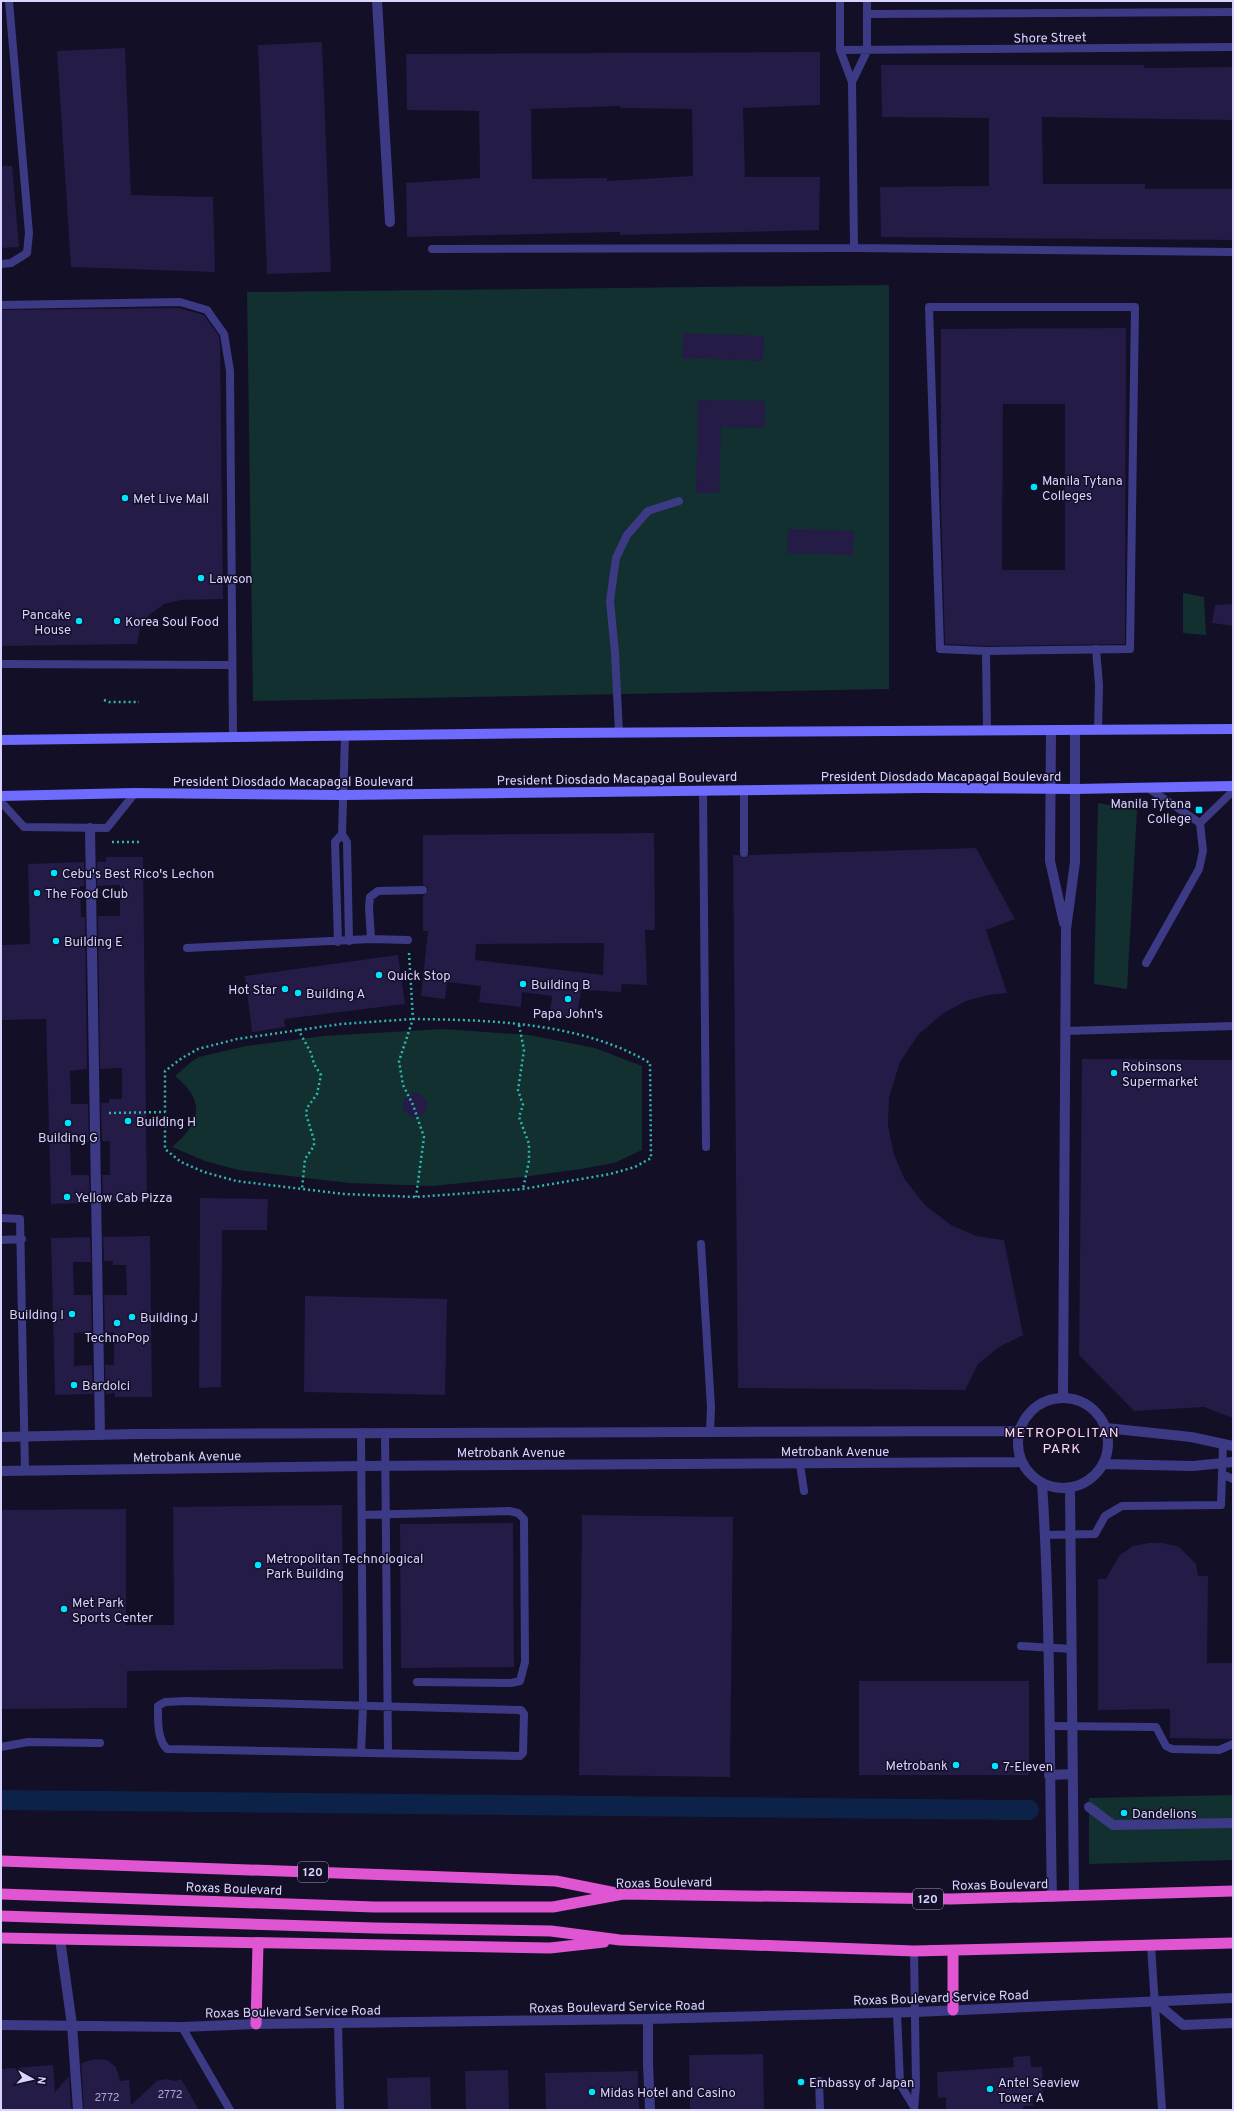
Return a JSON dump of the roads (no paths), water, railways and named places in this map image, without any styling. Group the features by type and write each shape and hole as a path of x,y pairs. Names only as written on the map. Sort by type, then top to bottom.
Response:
{"highway":[{"name":"120","path":"1,1861 556,1881 623,1894"},
{"name":"Roxas Boulevard","path":"1,1894 374,1907 552,1907 623,1894 951,1899 1233,1891"},
{"path":"1,1916 374,1928 552,1931 620,1940 914,1951 1233,1943"},
{"path":"1,1938 258,1944 550,1948 620,1940"},
{"path":"256,2024 258,1944"},
{"path":"953,1951 953,2010"}],"main road":[{"path":"1,740 619,733 1233,729"},
{"name":"President Diosdado Macapagal Boulevard","path":"1,796 136,793 343,794 703,790 1075,789 1233,786"}],"street":[{"path":"377,1 390,222"},
{"path":"1051,730 1050,861 1066,929"},
{"path":"1062,1397 1066,929 1075,862 1075,730"},
{"path":"90,828 100,1435"},
{"path":"1062,1397 1076,1399 1089,1405 1099,1416 1106,1428 1108,1440 1107,1452 1103,1464 1089,1480 1070,1488 1056,1488 1042,1484 1030,1474 1021,1462 1018,1452 1019,1432 1024,1418 1035,1407 1048,1400 1062,1397"},
{"path":"1106,1428 1191,1437 1228,1445"},
{"name":"Metrobank Avenue","path":"1,1437 361,1432 1019,1432"},
{"name":"Metrobank Avenue","path":"1,1471 362,1466 1021,1462"},
{"path":"1103,1464 1193,1466 1228,1463"},
{"path":"1042,1484 1051,1726 1049,1775 1052,1896"},
{"path":"1070,1488 1074,1896"},
{"path":"1049,1775 1073,1774"},
{"path":"1089,1807 1113,1825 1233,1823"},
{"path":"60,1939 72,2025 78,2110"},
{"name":"Roxas Boulevard Service Road","path":"1,2025 182,2027 256,2024 648,2019 915,2012 1233,1998"},
{"path":"1155,2002 1183,2025 1233,2023"},
{"path":"648,2019 650,2110"}],"lane":[{"path":"1,264 11,263 27,253 29,233 9,1"},
{"path":"840,1 840,50 852,82 854,248"},
{"path":"852,82 867,51 867,1"},
{"name":"Shore Street","path":"867,14 1233,12"},
{"name":"Shore Street","path":"840,50 867,51 1233,47"},
{"path":"432,249 854,248 1233,252"},
{"path":"1,305 180,302 206,310 224,334 230,371 231,665 233,737"},
{"path":"1135,306 1130,648 986,651 940,649 929,307 1135,306"},
{"path":"619,733 615,653 610,601 616,558 628,535 648,511 679,501"},
{"path":"1096,649 1099,685 1098,730"},
{"path":"986,651 987,730"},
{"path":"1,664 231,665"},
{"path":"345,737 342,834 347,842 349,941"},
{"path":"1148,788 1200,823"},
{"path":"703,790 706,1147"},
{"path":"744,790 744,853"},
{"path":"1146,963 1199,869 1202,851 1200,823 1233,791"},
{"path":"1,802 24,827 107,828 136,793"},
{"path":"338,942 335,842 342,834"},
{"path":"371,939 369,907 370,897 378,891 423,890"},
{"path":"187,948 338,942 371,939 408,940"},
{"path":"1065,1031 1233,1026"},
{"path":"1,1218 20,1219 22,1240 25,1471"},
{"path":"1,1240 22,1240"},
{"path":"701,1244 711,1407 710,1432"},
{"path":"361,1432 363,1706 361,1753"},
{"path":"385,1432 388,1753"},
{"path":"1045,1534 1094,1534 1105,1516 1122,1506 1221,1505 1222,1474 1228,1463 1228,1445"},
{"path":"800,1464 804,1490"},
{"path":"1222,1474 1233,1479"},
{"path":"362,1515 509,1511 518,1513 524,1519 525,1662 520,1681 511,1683 417,1682"},
{"path":"1021,1646 1072,1649"},
{"path":"186,1700 363,1706 521,1710 524,1714 523,1753 520,1756 174,1751 167,1749 162,1745 158,1719 158,1706 165,1702 186,1700"},
{"path":"1051,1726 1073,1725 1156,1727 1166,1746 1172,1749 1219,1750 1233,1744"},
{"path":"1,1747 28,1742 100,1743"},
{"path":"1151,1946 1162,2110"},
{"path":"914,1951 916,2085 914,2108"},
{"path":"897,2012 900,2084 914,2108"},
{"path":"338,2023 340,2110"},
{"path":"182,2027 230,2110"},
{"path":"819,2081 820,2110"}],"waterway":[{"path":"1,1800 1029,1810"}],"place":[{"name":"Manila Tytana Colleges","path":"1034,487"},
{"name":"Met Live Mall","path":"125,498"},
{"name":"Lawson","path":"201,578"},
{"name":"Pancake House","path":"79,621"},
{"name":"Korea Soul Food","path":"117,621"},
{"name":"Manila Tytana College","path":"1199,810"},
{"name":"Cebu's Best Rico's Lechon","path":"54,873"},
{"name":"The Food Club","path":"37,893"},
{"name":"Building E","path":"56,941"},
{"name":"Quick Stop","path":"379,975"},
{"name":"Building B","path":"523,984"},
{"name":"Hot Star","path":"285,989"},
{"name":"Building A","path":"298,993"},
{"name":"Papa John's","path":"568,999"},
{"name":"Robinsons Supermarket","path":"1114,1073"},
{"name":"Building H","path":"128,1121"},
{"name":"Building G","path":"68,1123"},
{"name":"Yellow Cab Pizza","path":"67,1197"},
{"name":"Building I","path":"72,1314"},
{"name":"Building J","path":"132,1317"},
{"name":"TechnoPop","path":"117,1323"},
{"name":"Bardolci","path":"74,1385"},
{"name":"Metropolitan Technological Park Building","path":"258,1565"},
{"name":"Met Park Sports Center","path":"64,1609"},
{"name":"Metrobank","path":"956,1765"},
{"name":"7-Eleven","path":"995,1766"},
{"name":"Dandelions","path":"1124,1813"},
{"name":"Embassy of Japan","path":"801,2082"},
{"name":"Antel Seaview Tower A","path":"990,2089"},
{"name":"Midas Hotel and Casino","path":"592,2092"}],"district":[{"name":"METROPOLITAN PARK","path":"1062,1440"}]}
